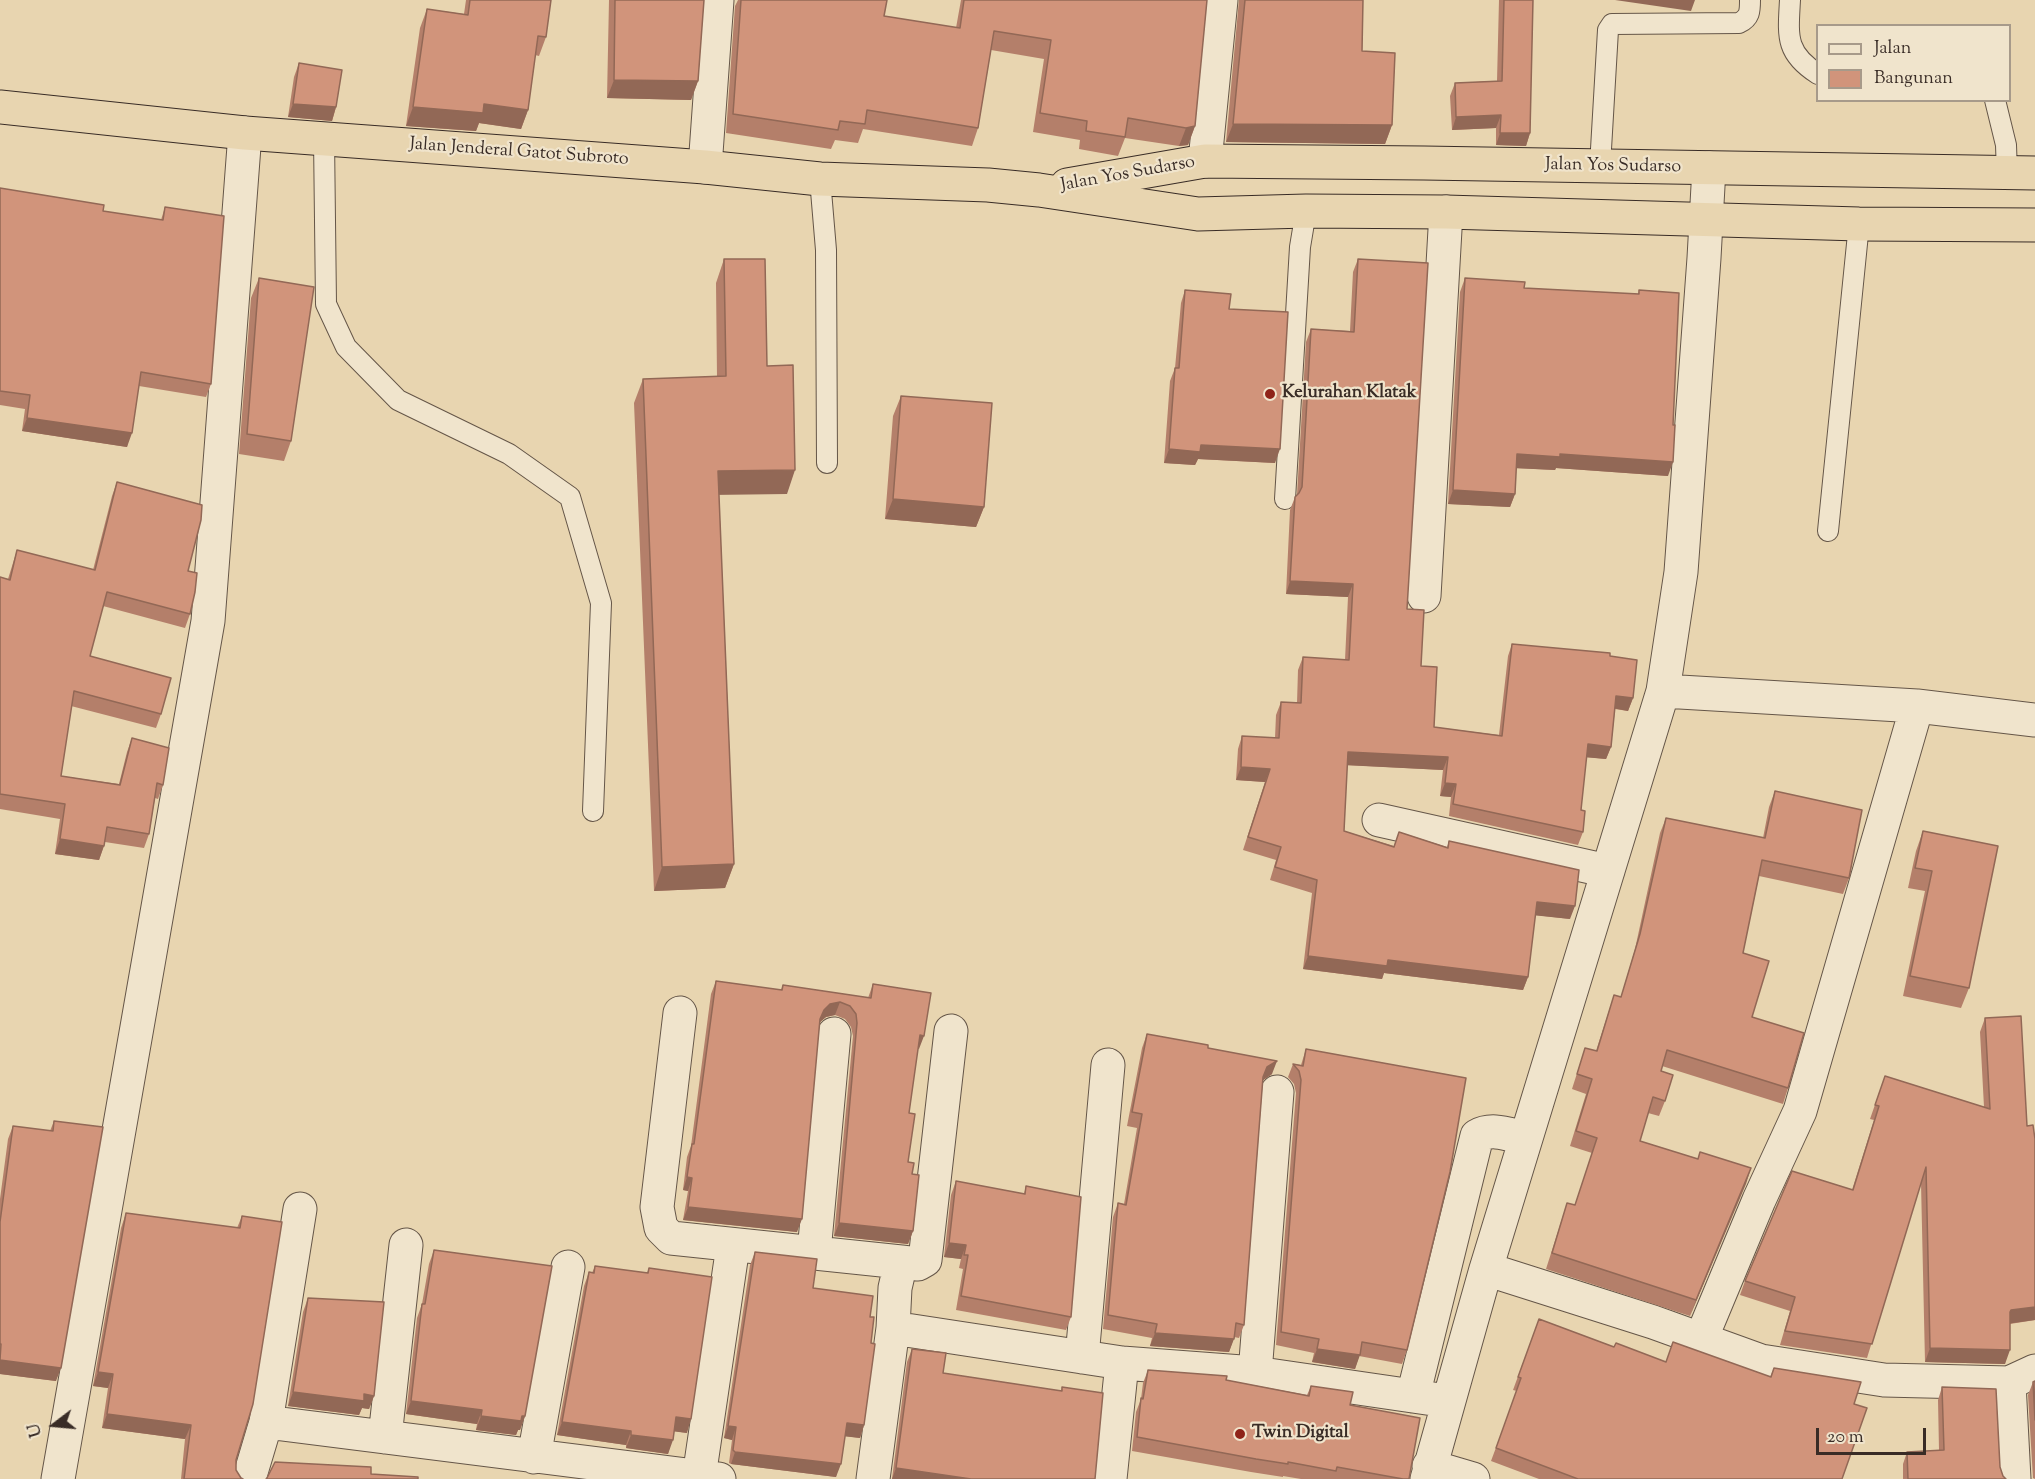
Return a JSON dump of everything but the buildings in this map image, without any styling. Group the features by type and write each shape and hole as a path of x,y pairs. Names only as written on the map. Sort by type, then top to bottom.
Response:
{"highway":[{"name":"Jalan Jenderal Gatot Subroto","path":"0,107 245,133 705,167 820,179 965,184 1039,190"},
{"name":"Jalan Yos Sudarso","path":"1039,190 1205,161 2021,173"},
{"name":"Jalan Yos Sudarso","path":"1039,190 1198,214 1306,211 1446,212 1859,224 2035,225"}],"street":[{"path":"705,167 717,0"},
{"path":"1205,161 1221,0"},
{"path":"58,1479 208,621 245,133"},
{"path":"1473,1479 1428,1472 1486,1269 1663,691 1682,572 1709,168"},
{"path":"1424,596 1446,212"},
{"path":"1663,691 1917,706 2035,720"},
{"path":"1701,1339 1759,1200 1800,1110 1917,706"},
{"path":"1379,820 1608,870"},
{"path":"680,1013 657,1207 661,1228 671,1239 918,1264 925,1260 951,1031"},
{"path":"814,1252 834,1034"},
{"path":"1082,1357 1108,1065"},
{"path":"1255,1373 1277,1092"},
{"path":"1413,1396 1477,1137 1484,1132 1491,1131 1526,1138"},
{"path":"249,1479 266,1422 300,1209"},
{"path":"384,1437 406,1245"},
{"path":"266,1422 709,1478 733,1246"},
{"path":"873,1479 893,1329 895,1288 901,1262"},
{"path":"534,1457 568,1267"},
{"path":"1486,1269 1653,1322 1761,1361 1884,1380 2022,1377 2013,1479"},
{"path":"1439,1291 1476,1303"},
{"path":"1430,1327 1465,1340"},
{"path":"893,1329 1122,1363 1255,1373 1447,1401"},
{"path":"1110,1479 1122,1363"}],"lane":[{"path":"1600,166 1608,30 1612,24 1740,23 1746,20 1750,12 1750,0"},
{"path":"1790,0 1788,32 1792,50 1802,64 1816,73"},
{"path":"1995,102 2006,145 2021,173"},
{"path":"324,138 327,304 346,347 398,400 509,454 570,497 601,603 593,812"},
{"path":"820,179 826,250 827,463"},
{"path":"1285,499 1300,247 1306,211"},
{"path":"1828,531 1859,224"}],"place":[{"name":"Kelurahan Klatak","path":"1270,394"},
{"name":"Twin Digital","path":"1240,1434"}]}
